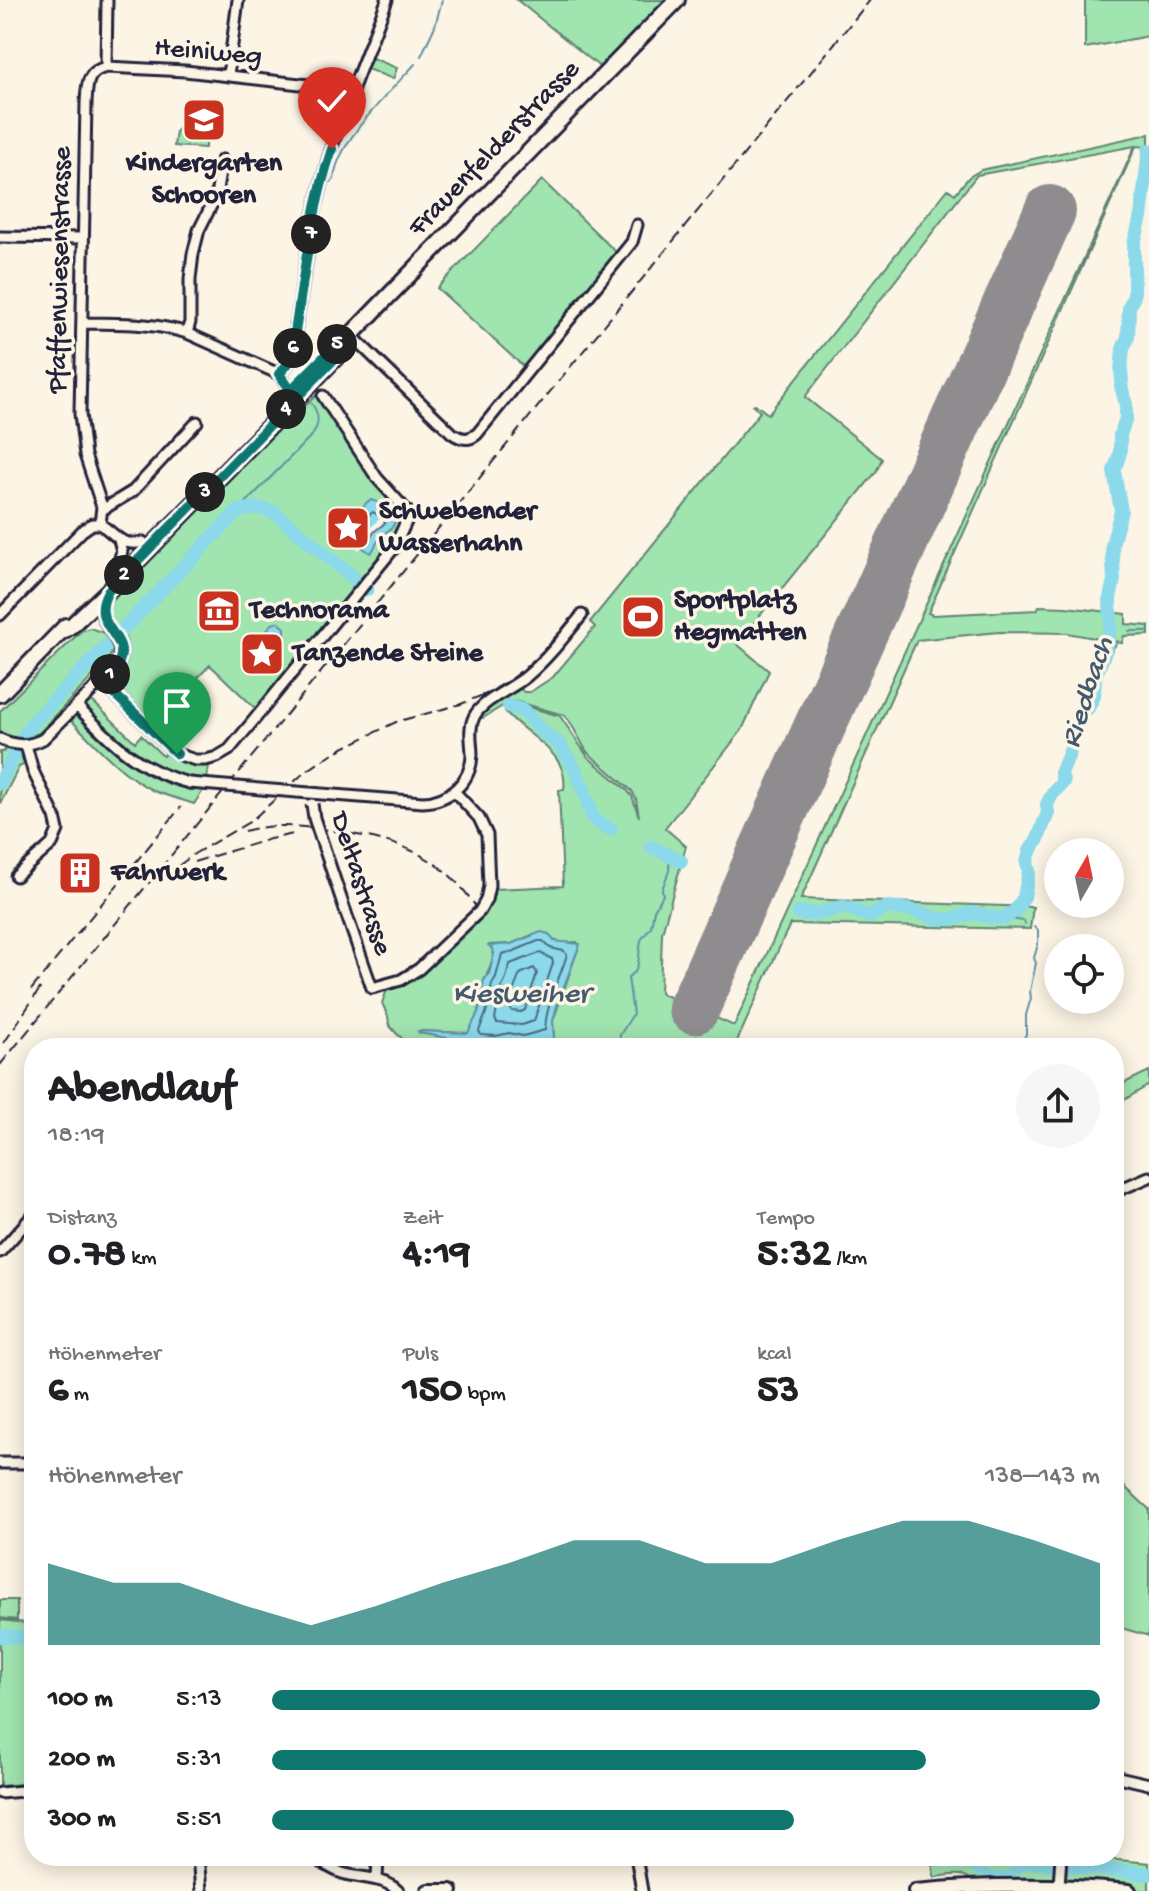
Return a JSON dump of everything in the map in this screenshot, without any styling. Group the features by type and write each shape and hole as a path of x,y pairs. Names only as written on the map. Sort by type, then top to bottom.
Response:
{"main road":[{"name":"Frauenfelderstrasse","path":"0,694 108,591 340,353 351,335 677,0"},
{"name":"Frauenfelderstrasse","path":"67,628 75,612 117,568 337,344 351,335"},
{"path":"915,1891 974,1886 1059,1886 1129,1891"},
{"path":"428,1891 451,1891"}],"street":[{"path":"106,67 107,0"},
{"path":"228,75 238,0"},
{"path":"279,374 292,354 323,177 387,0"},
{"name":"Heiniweg","path":"106,67 228,75 353,90"},
{"name":"Pfaffenwiesenstrasse","path":"100,524 102,510 82,434 83,238 87,92 92,73 106,67"},
{"path":"187,333 193,254 199,230 216,196 222,160"},
{"path":"351,335 452,433 462,438 472,438 632,242 637,225"},
{"path":"0,237 83,238"},
{"path":"82,323 152,325 187,333 279,374 291,390"},
{"path":"102,682 174,752 191,760 202,761 225,753 397,544 407,511 377,478 323,396"},
{"path":"102,510 133,491 197,422"},
{"path":"0,615 90,525 100,524 119,540 128,543 143,542"},
{"path":"117,568 122,556 119,540"},
{"path":"0,739 20,745 38,742 46,737 119,662 119,644 103,618 101,608 108,591"},
{"path":"77,706 111,741 136,761 189,783 297,792 312,799 438,800 454,791 471,766 471,727 476,713 534,669 582,615"},
{"path":"67,628 90,620 110,628"},
{"path":"16,876 52,844 58,830 20,745"},
{"name":"Deltastrasse","path":"312,799 314,818 372,988 407,977 425,965 475,916 486,900 489,886 486,831 479,818 454,791"},
{"path":"1124,1188 1149,1177"},
{"path":"0,1252 24,1225"},
{"path":"0,1463 24,1463"},
{"path":"1124,1778 1149,1784"},
{"path":"0,1793 24,1791"},
{"path":"199,1866 201,1891"},
{"path":"327,1866 343,1873 388,1883 398,1891"},
{"path":"377,1880 378,1866"},
{"path":"638,1866 642,1891"},
{"path":"1059,1886 1061,1866"}],"green space":[{"path":"517,0 677,0 606,72"},
{"path":"1085,0 1149,0 1149,36 1085,48"},
{"path":"372,58 397,68 393,79 367,69"},
{"path":"182,125 206,125 205,148 174,146 176,131"},
{"path":"1149,134 1149,147 1136,146 928,613 1066,607 1126,614 1126,624 1149,626 1149,635 1124,636 1122,643 1067,633 999,632 917,640 801,899 1033,907 1030,929 790,924 739,1038 554,1038 553,1021 579,946 577,942 562,943 534,934 511,944 490,945 493,959 483,985 477,1015 468,1033 418,1031 480,1038 402,1038 389,1025 382,1003 388,987 424,970 454,943 484,910 493,889 563,886 559,790 564,789 564,776 553,754 505,711 506,707 514,703 560,716 588,757 632,796 639,817 632,791 587,752 564,715 514,701 483,718 476,713 516,685 524,692 530,692 553,677 595,627 590,622 760,412 753,405 768,414 948,189 955,194 969,177 981,170","holes":["1135,146 734,1026 660,993 662,933 686,846 665,828 742,730 769,671 737,644 876,472 882,459 805,397 977,175"]},
{"path":"542,180 617,253 525,368 437,288"},
{"path":"320,391 402,509 403,515 395,538 257,710 210,665 149,728 108,687 128,659 125,637 108,660 39,733 20,738 0,732 0,711 81,631 90,628 104,633 109,628 103,601 284,419 295,416"},
{"path":"87,696 135,742 141,735 163,756 170,749 177,754 210,759 206,786 194,804 140,783 117,766 67,716"},
{"path":"6,749 19,753 25,764 19,767 0,804 0,752"},
{"path":"1149,1071 1149,1085 1124,1100 1124,1083"},
{"path":"1124,1486 1149,1509 1149,1636 1124,1629"},
{"path":"0,1600 17,1600 17,1620 0,1618"},
{"path":"0,1620 24,1623 24,1784 0,1786"},
{"path":"1124,1861 1149,1863 1149,1891 974,1886 963,1875 934,1877 933,1866 1124,1866"}],"water":[{"path":"371,500 395,519 393,526 380,538 371,553 342,529 345,519 359,513"},
{"path":"278,622 285,628 285,637 277,642 267,642 264,638 267,630"},
{"name":"Kiesweiher","path":"541,932 549,934 554,941 580,944 558,1002 553,1021 554,1038 447,1038 419,1033 468,1033 479,1011 484,980 489,974 494,954 489,946 511,944"}],"pier":[{"path":"380,518 385,523 359,550 354,545"}],"waterway":[{"path":"421,56 435,26 442,0"},
{"path":"324,203 329,183 334,180 337,166 354,134 415,64"},
{"name":"Riedbach","path":"798,913 819,914 842,907 871,916 889,907 916,911 938,919 973,913 1004,918 1015,911 1024,897 1030,851 1048,813 1047,804 1063,782 1061,773 1071,749 1077,721 1094,696 1095,677 1111,625 1110,598 1114,580 1112,545 1121,511 1114,471 1126,418 1121,371 1123,349 1128,337 1129,307 1134,296 1134,244 1141,217 1149,150"},
{"path":"301,327 321,218"},
{"path":"297,364 300,336"},
{"path":"236,513 313,434 318,419 312,404"},
{"name":"Riedbach","path":"0,783 34,721 236,513 256,508 275,513 367,589"},
{"path":"1129,631 1149,631"},
{"path":"1097,667 1106,660 1118,641"},
{"name":"Riedbach","path":"509,706 524,711 539,729 559,744 575,769 592,817 611,829"},
{"name":"Riedbach","path":"651,847 681,861"},
{"path":"620,1038 633,1014 628,977 635,972 641,940 651,927 654,910 663,895 670,855"},
{"path":"1004,918 1024,921 1025,924"},
{"path":"1024,1038 1038,944 1038,930 1034,927"},
{"path":"0,1636 24,1637"},
{"path":"967,1866 998,1877 1011,1874 1023,1866"},
{"path":"1069,1866 1149,1874"}],"runway":[{"path":"694,1008 1050,211"}],"railway":[{"path":"0,1065 870,0"},
{"path":"480,697 509,680 533,660 577,611"},
{"path":"164,877 194,854 251,821 304,773 333,753 396,722 461,704 490,692"},
{"path":"31,990 181,807"},
{"path":"244,831 278,826 323,829 397,845 432,861 462,888 476,907"},
{"path":"194,862 293,834"},
{"path":"4,1043 43,984"}],"place":[{"name":"Kindergarten Schooren","path":"204,120"},
{"name":"Schwebender Wasserhahn","path":"348,528"},
{"name":"Technorama","path":"219,611"},
{"name":"Sportplatz Hegmatten","path":"643,617"},
{"name":"Tanzende Steine","path":"262,654"},
{"name":"Fahrwerk","path":"80,873"}],"route":[{"path":"177,754 102,682 116,667 121,655 116,637 103,618 102,605 108,591 344,349 351,335 337,344 291,390 279,374 291,357 317,203 332,149"}]}
